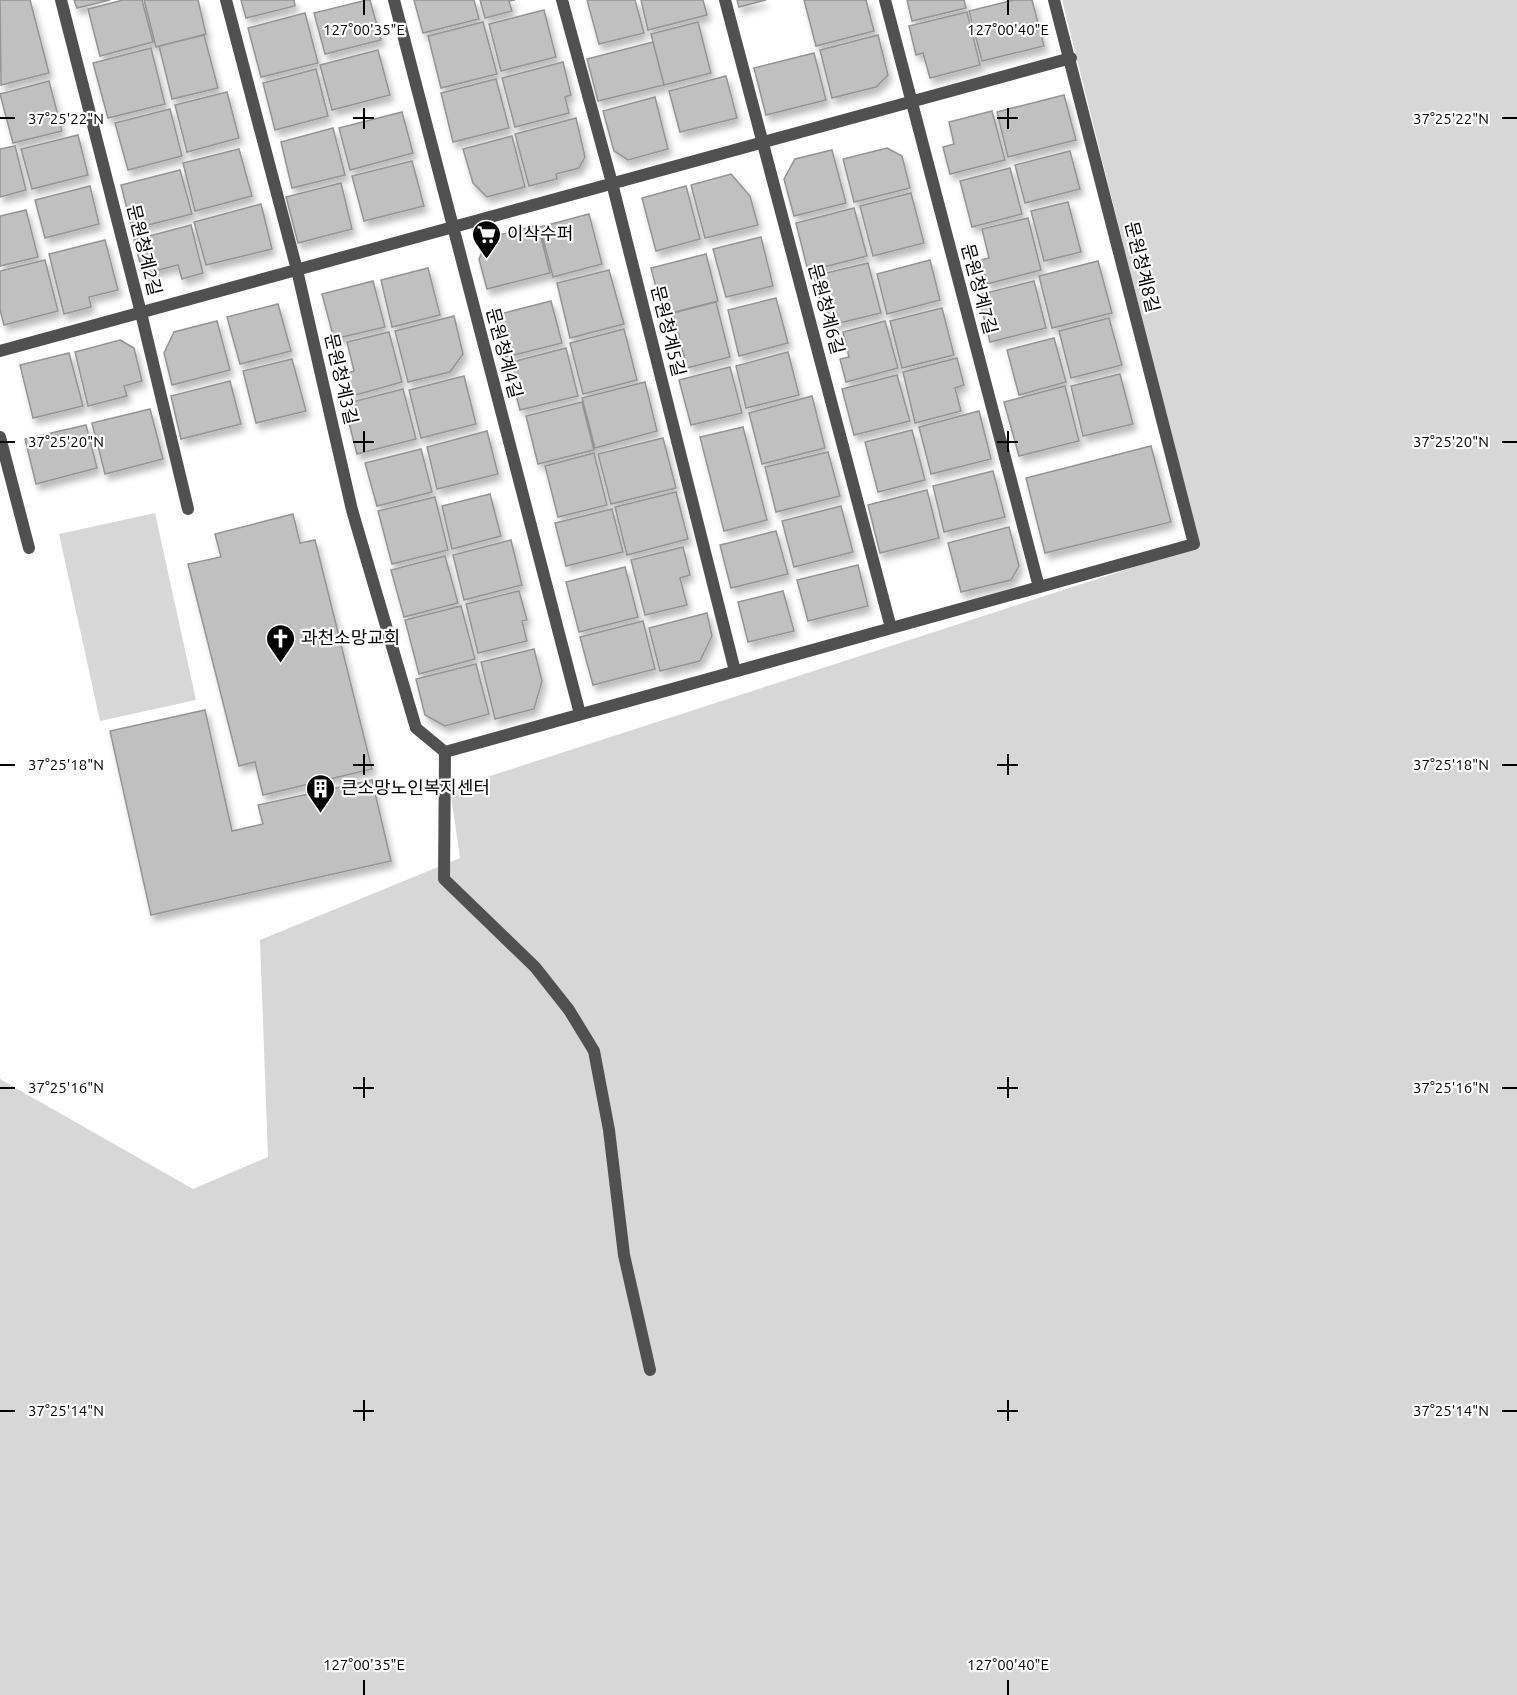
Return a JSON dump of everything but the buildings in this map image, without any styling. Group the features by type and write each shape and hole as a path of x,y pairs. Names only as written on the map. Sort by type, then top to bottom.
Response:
{"street":[{"name":"문원청계2길","path":"61,0 141,313 188,509"},
{"name":"문원청계3길","path":"226,0 297,270 352,510 416,728 445,752"},
{"name":"문원청계4길","path":"394,0 580,714"},
{"name":"문원청계5길","path":"562,0 612,183 735,671"},
{"name":"문원청계6길","path":"724,0 764,142 891,628"},
{"name":"문원청계7길","path":"885,0 1038,587"},
{"name":"문원청계8길","path":"1038,587 1194,544 1071,58 1054,0"},
{"path":"0,351 1071,58"},
{"path":"0,437 29,548"},
{"path":"650,1370 624,1255 609,1130 594,1051 569,1010 535,967 444,879 445,752 1038,587"}],"shaded area":[{"path":"1062,0 1517,0 1517,1695 0,1695 0,1079 193,1189 268,1157 260,940 460,858 450,789 1199,546"},
{"path":"155,513 196,700 100,721 59,534"}],"place":[{"name":"이삭수퍼","path":"486,260"},
{"name":"과천소망교회","path":"280,664"},
{"name":"큰소망노인복지센터","path":"320,814"}]}
